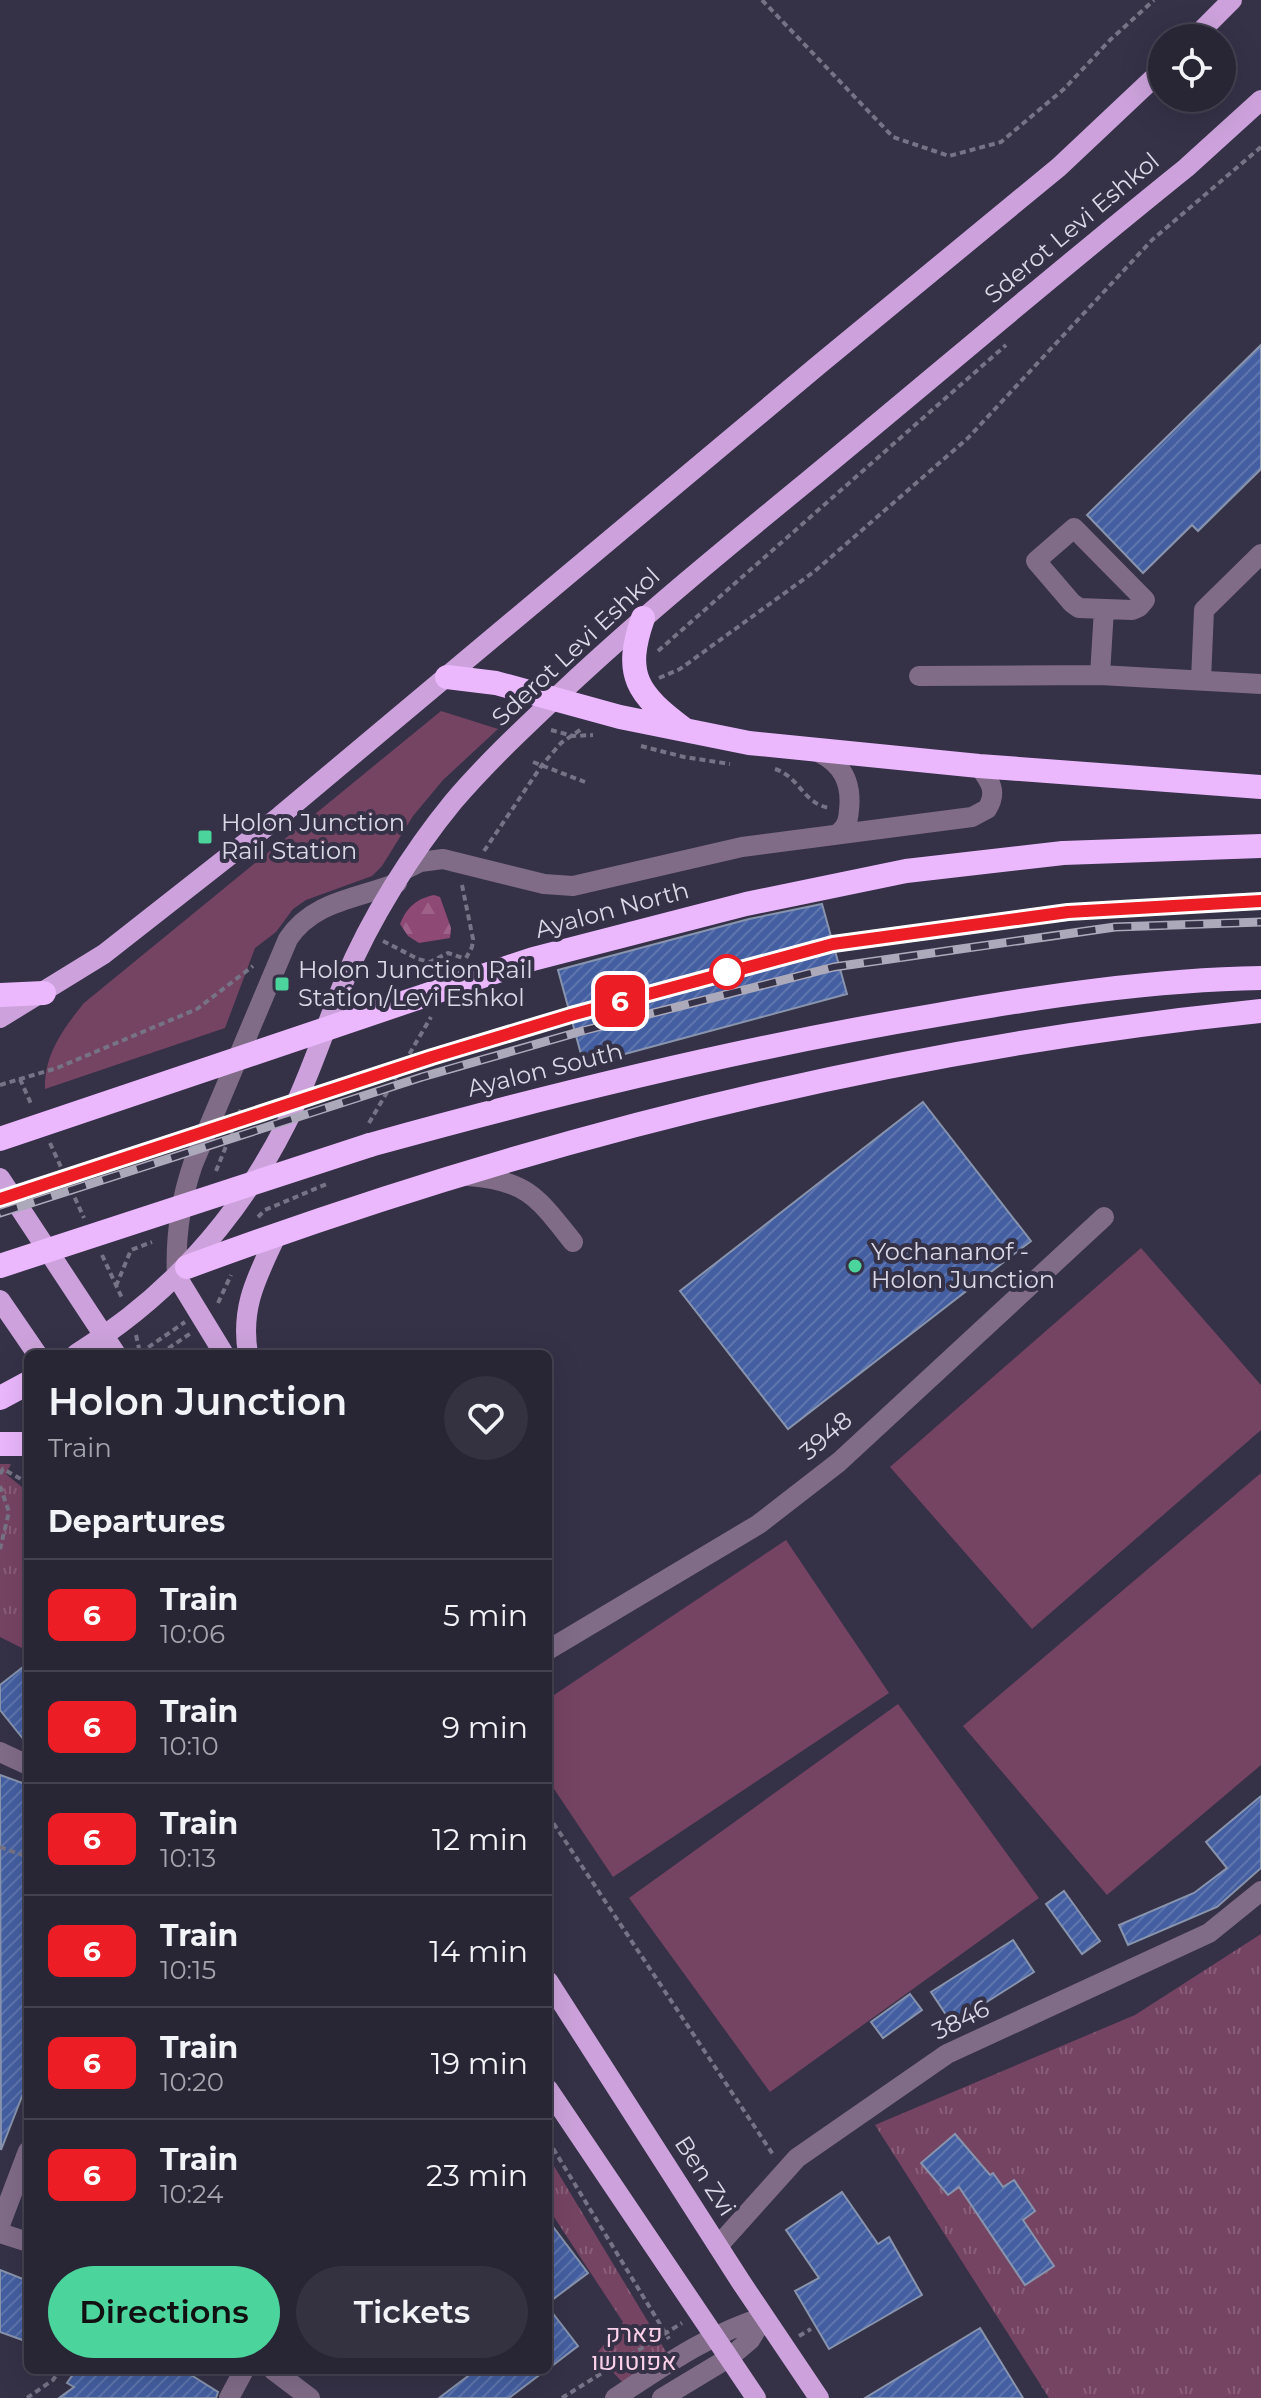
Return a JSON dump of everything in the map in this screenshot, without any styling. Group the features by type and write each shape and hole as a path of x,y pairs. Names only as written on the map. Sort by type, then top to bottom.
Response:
{"highway":[{"path":"643,618 634,652 635,676 665,715 689,733"},
{"path":"447,677 496,683 689,733 818,752 1261,787"},
{"name":"Ayalon North","path":"0,1139 533,959 746,904 906,871 1063,853 1261,846"},
{"name":"Ayalon South","path":"0,1266 370,1145 754,1048 1066,994 1188,980 1261,978"},
{"path":"0,995 44,993"},
{"path":"182,1272 276,1236 464,1175 663,1117 823,1079 1009,1043 1150,1022 1261,1011"},
{"path":"0,1398 24,1385"},
{"path":"0,1444 24,1444"}],"main road":[{"path":"1208,24 1232,0"},
{"path":"0,1018 104,954 182,894 1059,167 1148,83"},
{"name":"Sderot Levi Eshkol","path":"110,1345 182,1272 244,1194 273,1149 312,1067 356,954 401,876 453,802 553,700 643,618 1186,168 1261,100"},
{"path":"0,1178 110,1345"},
{"path":"248,1350 247,1307 276,1236"},
{"path":"182,1272 222,1350"},
{"path":"0,1300 34,1350"},
{"name":"Ben Zvi","path":"552,1987 819,2398"},
{"path":"552,2095 756,2398"}],"street":[{"path":"1074,528 1145,600 1132,610 1104,609 1079,608 1036,561 1074,528"},
{"path":"1201,680 1204,610 1257,566"},
{"path":"1100,675 1104,609"},
{"path":"919,676 1100,675 1261,684"},
{"path":"818,752 844,773 851,791 848,822 839,833"},
{"path":"182,1272 178,1223 182,1197 193,1164 288,939 303,919 401,876 420,862 443,859 544,884 573,886 742,847 981,815 991,803 993,788 979,766"},
{"path":"464,1175 498,1179 522,1188 541,1202 573,1242"},
{"name":"3948","path":"552,1648 759,1524 828,1471 1104,1217"},
{"path":"0,1752 24,1763"},
{"name":"3846","path":"718,2246 797,2158 947,2054 1209,1933 1261,1891"},
{"path":"0,2225 24,2162"},
{"path":"0,2233 24,2241"},
{"path":"615,2398 680,2356 739,2324 764,2317"},
{"path":"662,2398 730,2357 750,2340 764,2317"},
{"path":"229,2398 242,2374"},
{"path":"278,2374 310,2398"}],"path":[{"path":"762,0 893,137 949,156 1001,142 1064,89 1154,0"},
{"path":"635,676 674,636 1016,336"},
{"path":"583,706 557,731 573,736 594,735"},
{"path":"634,744 684,757 736,765"},
{"path":"533,762 585,782"},
{"path":"762,768 787,773 807,799 831,808"},
{"path":"0,1085 57,1068 197,1009 256,964"},
{"path":"20,1079 33,1106"},
{"path":"46,1134 90,1231"},
{"path":"97,1244 116,1286"},
{"path":"0,1474 3,1469 24,1481"},
{"path":"0,1486 9,1512 0,1549"},
{"path":"552,1821 784,2171"},
{"path":"0,1847 24,1856"},
{"path":"552,2147 630,2274"},
{"path":"562,2398 666,2333"},
{"path":"27,2398 57,2374"}],"green space":[{"path":"441,711 498,729 443,780 413,816 382,866 372,876 306,900 293,909 276,932 255,948 225,1028 45,1089 51,1054 84,1003"},
{"path":"434,895 440,897 451,928 450,938 419,943 408,936 400,924 413,905"},
{"path":"1141,1248 1261,1385 1261,1430 1032,1629 890,1467"},
{"path":"0,1464 11,1464 6,1474 24,1489 24,1649 0,1637"},
{"path":"1261,1473 1261,1765 1107,1895 963,1726"},
{"path":"786,1540 889,1693 613,1877 552,1786 552,1696"},
{"path":"898,1704 1039,1898 770,2092 629,1898"},
{"path":"1261,1934 1261,2398 1049,2398 875,2125 1135,2015"},
{"name":"פארק אפוטושו","path":"552,2163 668,2355 624,2384 596,2354 623,2322 552,2214"}],"building":[{"path":"1261,345 1261,469 1198,531 1192,525 1143,573 1087,515"},
{"path":"822,904 847,994 584,1065 558,970 749,919"},
{"name":"Yochananof - Holon Junction","path":"923,1102 1031,1241 788,1429 680,1291"},
{"path":"24,1666 24,1740 0,1710 0,1685"},
{"path":"0,1775 24,1784 24,2091 1,2150"},
{"path":"1261,1796 1261,1868 1217,1907 1128,1945 1119,1925 1194,1893 1227,1868 1206,1842"},
{"path":"1064,1891 1100,1941 1082,1954 1046,1904"},
{"path":"1013,1940 1034,1972 952,2024 931,1992"},
{"path":"910,1994 922,2010 883,2038 871,2022"},
{"path":"955,2134 1003,2187 1014,2180 1035,2211 1023,2220 1054,2266 1025,2285 959,2187 948,2195 921,2163"},
{"path":"842,2192 878,2244 889,2237 922,2295 829,2349 795,2291 819,2278 786,2230"},
{"path":"552,2225 588,2273 552,2300"},
{"path":"0,2270 24,2279 24,2341 0,2332"},
{"path":"552,2312 578,2346 552,2366"},
{"path":"980,2328 1023,2398 865,2398"},
{"path":"73,2374 189,2374 218,2392 216,2398 59,2398 74,2387 67,2383"},
{"path":"471,2374 541,2374 509,2398 439,2398"}],"railway":[{"path":"0,1199 432,1057 571,1015 833,944 1068,912 1261,901"},
{"path":"0,1213 422,1077 582,1031 834,967 1115,927 1261,922"}],"train":[{"name":"6","path":"0,1199 432,1057 571,1015 833,944 1068,912 1261,901"}],"place":[{"name":"Holon Junction Rail Station","path":"205,837"},
{"name":"Holon Junction Rail Station/Levi Eshkol","path":"282,984"},
{"name":"Yochananof - Holon Junction","path":"855,1266"}]}
